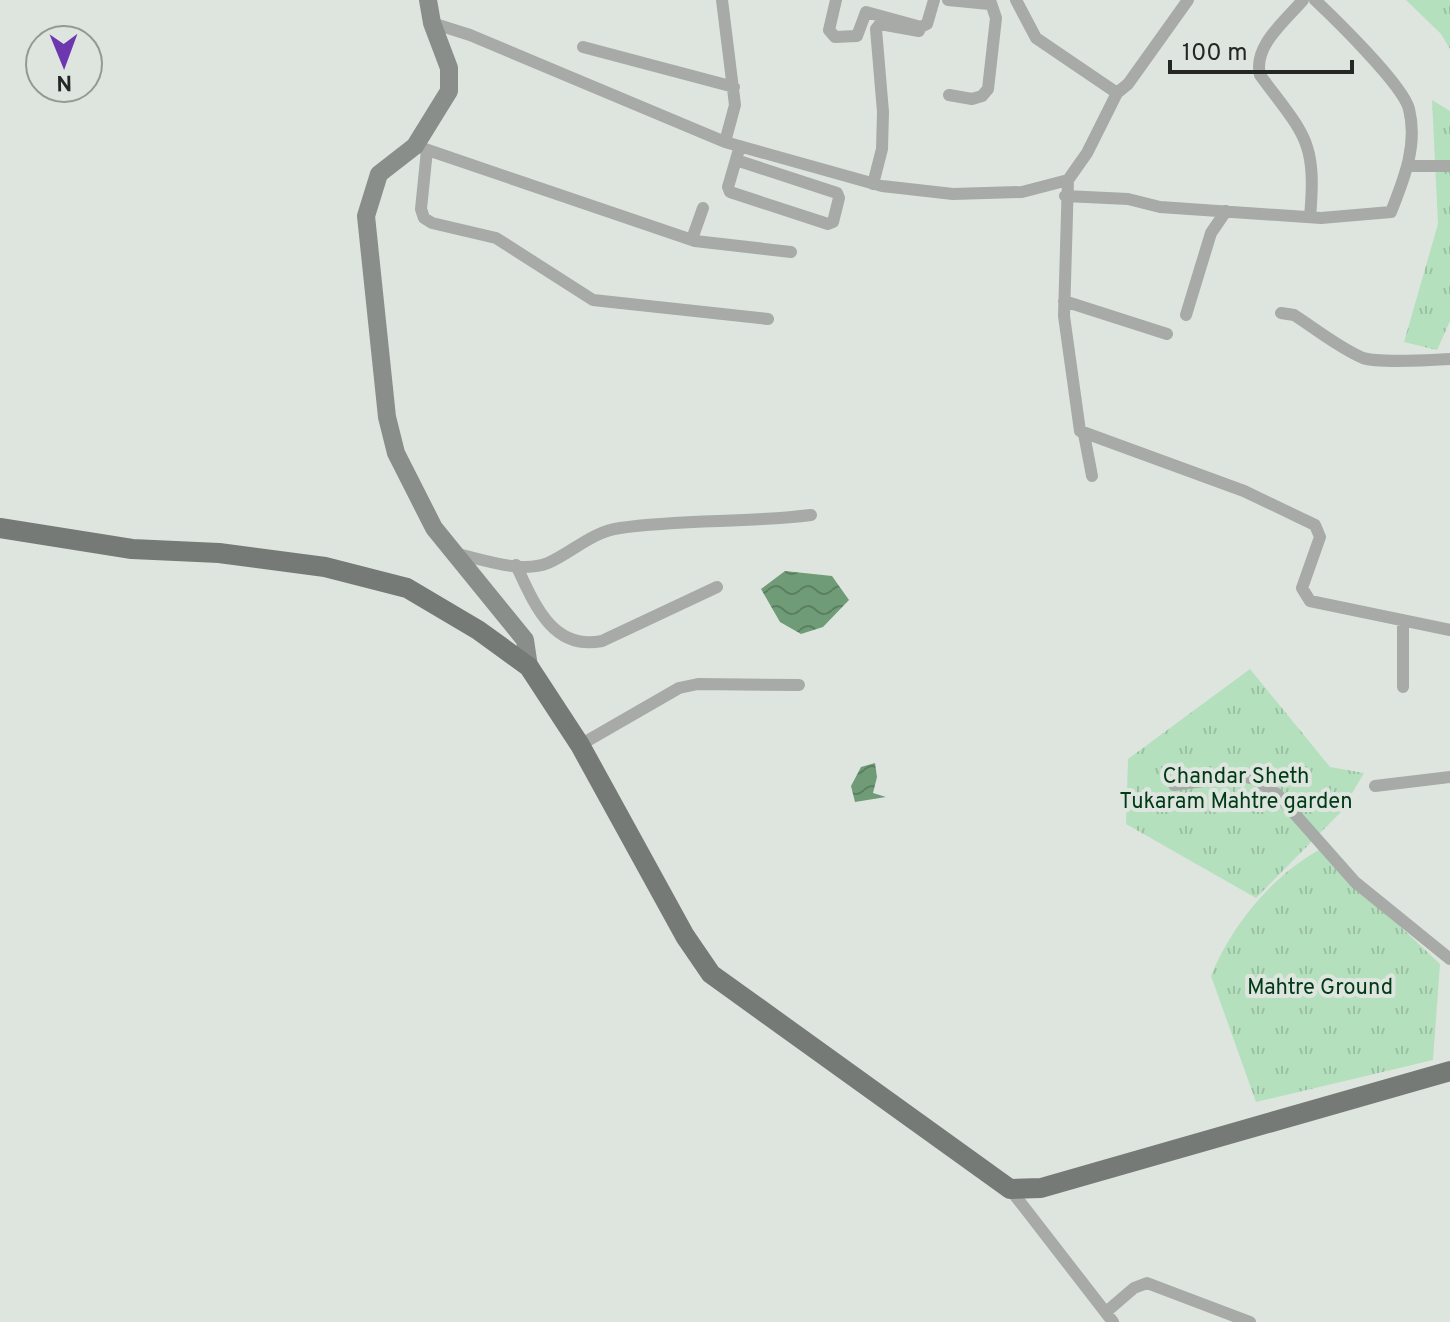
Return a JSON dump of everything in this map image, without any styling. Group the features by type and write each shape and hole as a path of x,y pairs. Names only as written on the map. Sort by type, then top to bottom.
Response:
{"main road":[{"path":"0,528 132,549 219,553 325,567 407,588 478,630 529,667 580,745 685,936 711,974 943,1144 1010,1189 1041,1188 1450,1071"}],"street":[{"path":"428,0 432,23 449,68 449,91 421,148 421,209 424,218 432,223 496,238 593,300 768,319"},
{"path":"722,0 735,105 725,142"},
{"path":"836,0 829,30 845,38 857,36 866,12 921,27 927,24 934,0"},
{"path":"948,0 990,2 996,18 988,89 982,96 972,99 949,95"},
{"path":"1016,0 1027,28 1036,38 1117,93"},
{"path":"1092,476 1084,434 1079,426 1064,301 1065,196 1068,180 1087,153 1117,93 1128,84 1188,0"},
{"path":"1303,0 1258,53 1258,65 1260,75 1310,149 1314,173 1310,217"},
{"path":"1065,196 1128,199 1160,207 1310,217 1391,212 1410,166 1409,107 1392,84 1315,0"},
{"path":"432,23 470,35 725,142 873,184 953,194 1022,192 1068,180"},
{"path":"873,184 882,149 883,112 876,29 880,24 919,31"},
{"path":"583,47 734,87"},
{"path":"736,160 837,193 839,198 833,222 828,224 730,192 728,187 740,146"},
{"path":"421,148 692,239 791,252"},
{"path":"421,148 379,174 366,216 387,417 396,453 434,528 525,640 529,667"},
{"path":"1410,166 1450,166"},
{"path":"692,239 703,208"},
{"path":"1186,315 1211,233 1226,211"},
{"path":"1064,301 1167,334"},
{"path":"1281,313 1294,315 1364,358 1412,358 1425,362 1450,359"},
{"path":"1084,434 1244,491 1315,525 1321,532 1302,588 1304,596 1310,601 1450,630"},
{"path":"456,554 516,565 547,563 601,531 752,523 811,515"},
{"path":"516,565 538,610 569,641 587,644 602,641 717,587"},
{"path":"1403,620 1403,687"},
{"path":"580,745 679,688 698,684 799,685"},
{"path":"1174,785 1241,776 1254,779 1277,794 1355,882 1450,959"},
{"path":"1375,786 1450,777"},
{"path":"1010,1189 1109,1317 1134,1288 1147,1283 1250,1322"}],"green space":[{"path":"1406,0 1450,0 1450,49 1441,34"},
{"path":"1432,100 1450,111 1450,321 1437,350 1404,342 1438,224"},
{"name":"Chandar Sheth Tukaram Mahtre garden","path":"1250,669 1330,767 1364,773 1341,812 1256,898 1126,824 1128,759"},
{"name":"Mahtre Ground","path":"1319,850 1440,964 1433,1060 1256,1102 1211,976 1230,939 1255,904 1285,874"}],"water":[{"path":"785,571 832,576 849,600 823,627 801,634 780,622 761,589"},
{"path":"875,763 877,777 873,793 886,797 855,802 851,786 861,767"}]}
